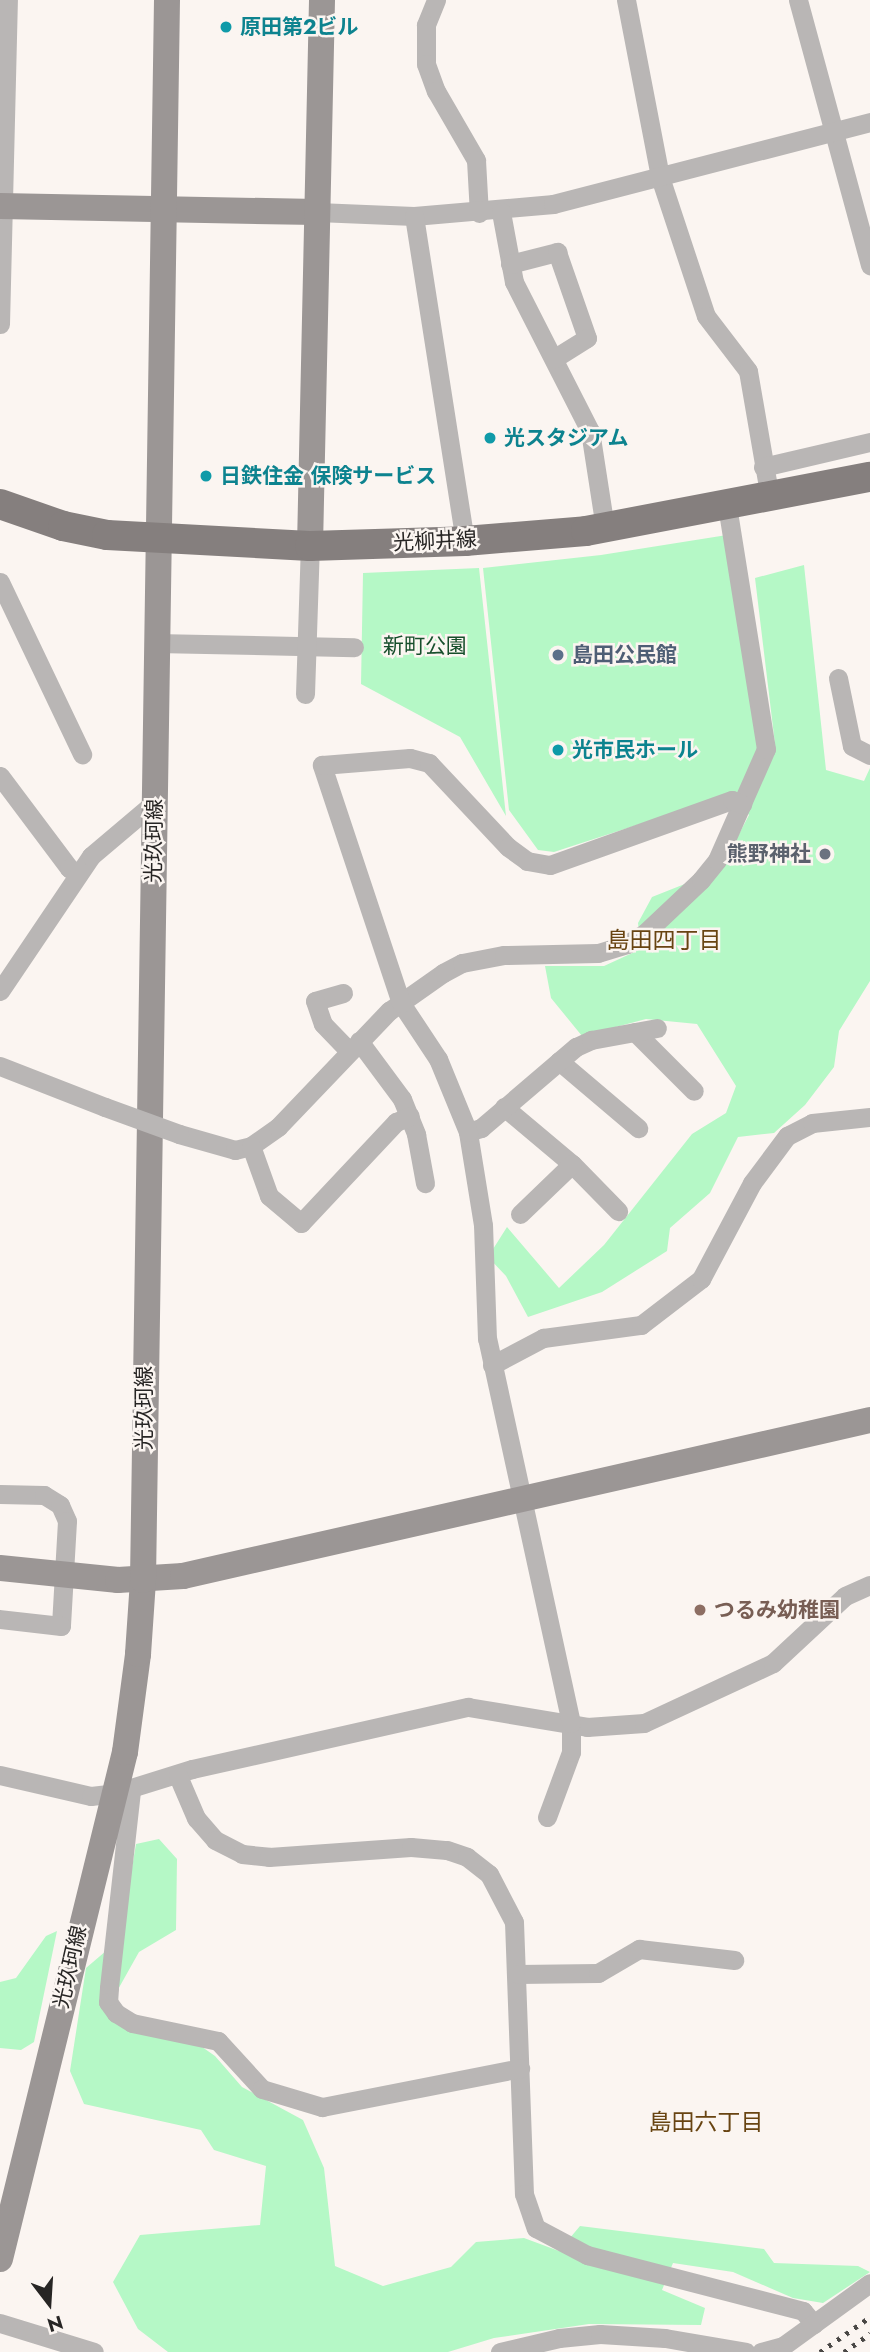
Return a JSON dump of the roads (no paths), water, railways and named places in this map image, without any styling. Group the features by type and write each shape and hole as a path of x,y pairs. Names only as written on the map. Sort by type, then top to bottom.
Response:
{"main road":[{"name":"光柳井線","path":"0,504 63,526 156,541 310,546 465,541 605,528 770,499 870,477"}],"street":[{"path":"0,324 8,0"},
{"name":"光玖珂線","path":"0,2259 123,1792 143,1580 155,802 156,541 167,0"},
{"path":"306,694 322,0"},
{"path":"436,0 426,25 426,64 436,91 476,160 479,213"},
{"path":"626,0 660,177 706,316 748,371 770,499"},
{"path":"798,0 870,265"},
{"path":"1,206 414,216 502,212 553,204 870,122"},
{"path":"502,212 514,282 590,431 605,528"},
{"path":"414,216 465,541"},
{"path":"510,264 557,252 587,338 555,358"},
{"path":"763,467 870,442"},
{"path":"0,1066 105,1107 235,1150 251,1146 278,1127 354,1046 401,1003 462,963 503,955 598,953 627,944 645,933 701,880 717,860 766,749 766,732 727,506"},
{"path":"0,582 82,754"},
{"path":"155,643 354,647"},
{"path":"838,678 852,746 870,755"},
{"path":"547,1817 571,1752 571,1723 492,1365 482,1292 484,1225 468,1132 438,1059 401,1003 322,765 410,758 429,763 508,847 527,861 550,865 732,800 742,804"},
{"path":"0,776 69,869 78,874"},
{"path":"0,991 91,856 155,802"},
{"path":"343,993 315,1001 323,1024 354,1046 410,1116 425,1183"},
{"path":"468,1132 504,1107 559,1060 591,1040 657,1028"},
{"path":"635,1032 694,1090"},
{"path":"559,1060 638,1128"},
{"path":"504,1107 572,1164 618,1211"},
{"path":"251,1146 269,1196 301,1223 396,1122 410,1116"},
{"path":"492,1365 542,1338 641,1325 701,1279 752,1183 787,1136 812,1124 870,1117"},
{"path":"520,1214 572,1164"},
{"path":"0,1568 143,1580 239,1564 523,1497 870,1420"},
{"path":"0,1493 44,1495 60,1505 67,1521 61,1626 0,1619"},
{"path":"0,1774 91,1796 123,1792 178,1776 468,1707 571,1723 622,1727 665,1716 774,1663 845,1596 870,1586"},
{"path":"178,1776 196,1818 215,1840 242,1854 270,1857 411,1847 447,1850 467,1857 489,1874 504,1897 514,1922 524,2194 536,2228 587,2255 803,2311 814,2324"},
{"path":"123,1792 108,2002 116,2012 132,2023 218,2041 262,2089 322,2108 520,2068"},
{"path":"518,1974 598,1973 639,1949 734,1960"},
{"path":"761,2352 782,2346 870,2283"},
{"path":"0,2323 94,2352"},
{"path":"500,2352 559,2338 600,2334 665,2338 746,2352"}],"railway":[{"path":"820,2352 870,2317"},
{"path":"844,2352 870,2334"}],"place":[{"name":"原田第２ビル","path":"226,27"},
{"name":"光スタジアム","path":"490,438"},
{"name":"日鉄住金 保険サービス","path":"206,476"},
{"name":"島田公民館","path":"558,655"},
{"name":"光市民ホール","path":"558,750"},
{"name":"熊野神社","path":"825,854"},
{"name":"つるみ幼稚園","path":"700,1610"}],"district":[{"name":"島田四丁目","path":"664,940"},
{"name":"島田六丁目","path":"706,2122"}],"park label":[{"name":"新町公園","path":"425,646"}]}
